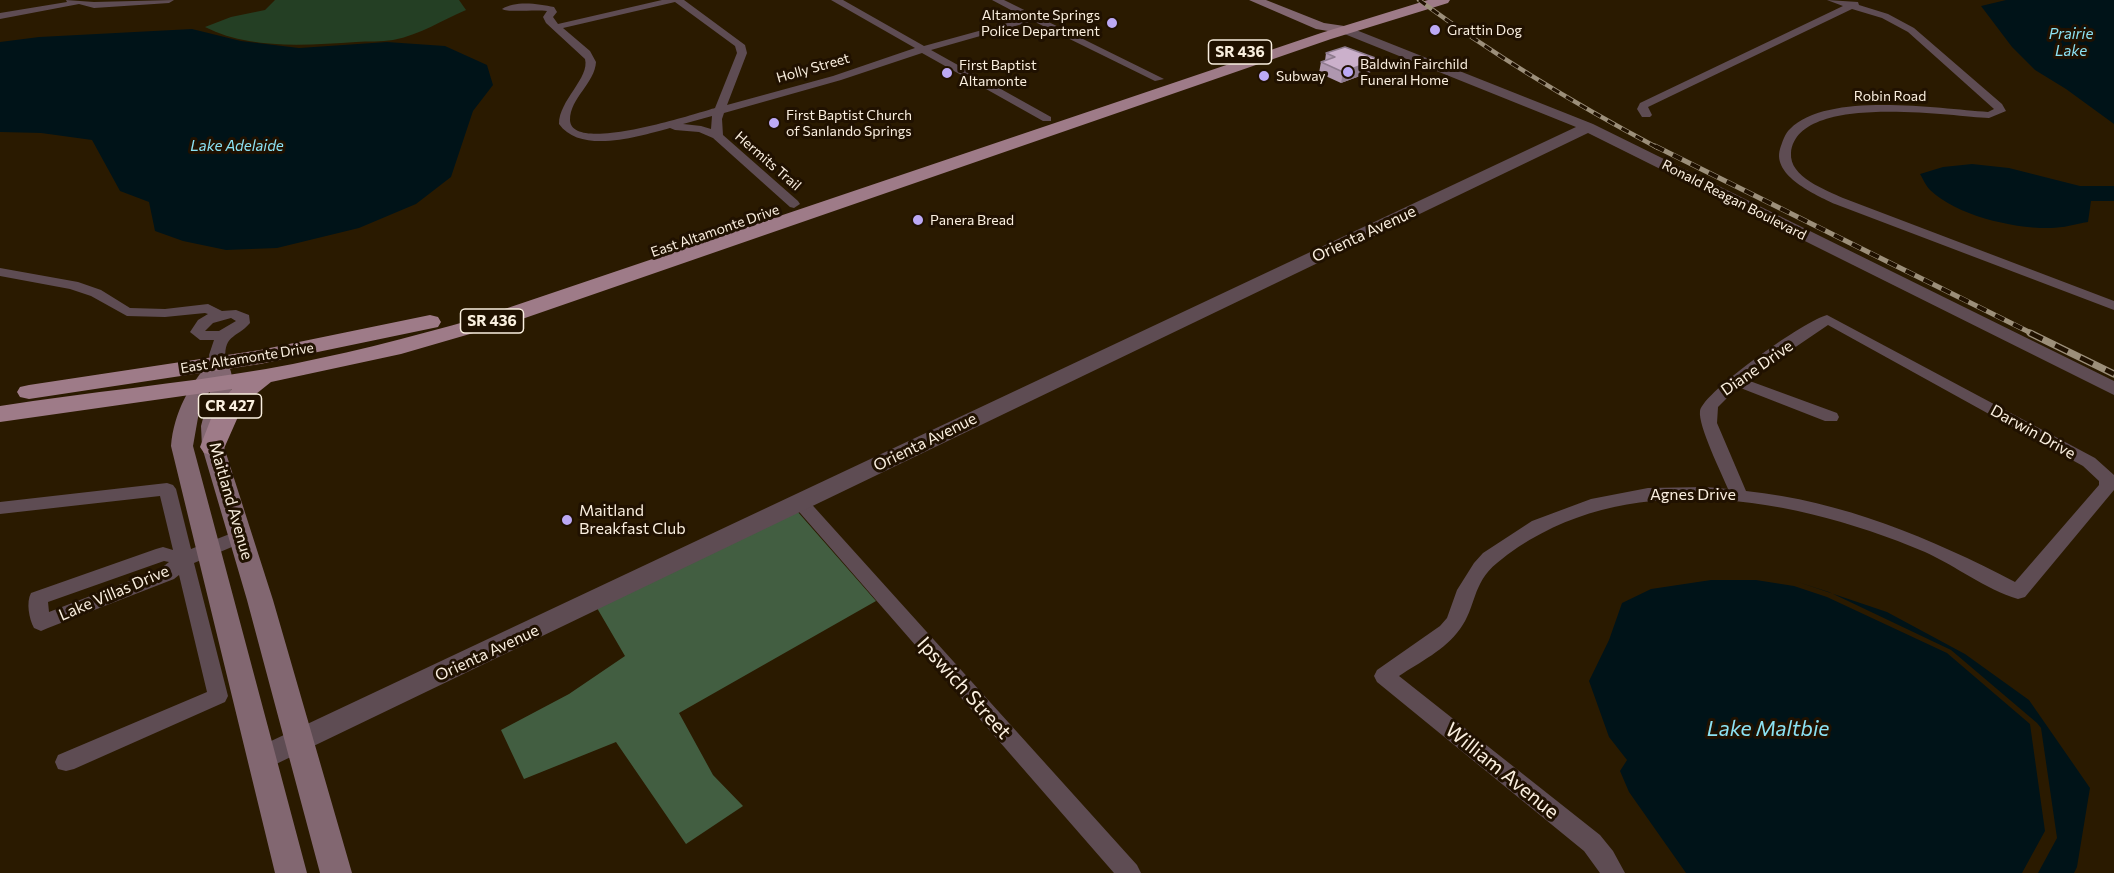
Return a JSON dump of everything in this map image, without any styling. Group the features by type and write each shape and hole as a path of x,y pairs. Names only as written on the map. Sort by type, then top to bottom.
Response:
{"main road":[{"name":"Ronald Reagan Boulevard","path":"1255,0 1334,26"},
{"name":"Ronald Reagan Boulevard","path":"1279,0 1334,26"},
{"name":"East Altamonte Drive","path":"0,397 213,378 323,345 442,318 994,150 1159,86 1413,0"},
{"name":"East Altamonte Drive","path":"264,376 353,359 427,340 780,223 790,213 820,195 1005,133 1159,86 1334,26 1443,0"},
{"path":"994,150 994,144 1005,133"},
{"path":"608,281 607,273 621,262"},
{"name":"SR 436","path":"0,414 213,378 264,376"},
{"name":"CR 427","path":"213,447 221,419 233,402 243,390 264,376"},
{"name":"Maitland Avenue","path":"213,378 213,447 300,740 336,873"},
{"name":"Maitland Avenue","path":"213,378 183,429 182,446 291,873"}],"street":[{"path":"0,16 73,1 94,5 169,0"},
{"path":"507,9 545,7 551,9 552,12 548,17 557,27 676,0"},
{"name":"Hermits Trail","path":"676,0 740,45 742,53 715,126 717,136 799,209"},
{"path":"836,0 1047,119"},
{"path":"997,0 1035,18 1159,86"},
{"name":"Robin Road","path":"1832,0 1858,3 1911,30 1998,106 2000,111 1989,116 1892,108 1833,113 1809,120 1795,128 1786,142 1785,156 1790,169 1801,180 1839,201 2114,306"},
{"path":"1646,115 1642,110 1644,105 1858,3"},
{"name":"Holly Street","path":"557,27 591,59 591,68 573,97 564,121 566,127 574,132 598,138 631,135 837,78 923,49 1035,18"},
{"name":"Ronald Reagan Boulevard","path":"1334,26 1588,127 2114,389"},
{"path":"660,127 701,129 717,136"},
{"name":"Orienta Avenue","path":"262,758 1588,127"},
{"path":"0,272 73,285 96,293 127,312 165,314 208,308 219,315"},
{"path":"236,314 244,318 239,327 223,335 205,337 197,332 203,323 219,315 236,314"},
{"name":"Diane Drive","path":"1739,495 1709,423 1708,411 1716,397 1827,319"},
{"name":"Darwin Drive","path":"1827,319 2089,462 2108,479 2108,486 2019,592"},
{"path":"213,378 223,335"},
{"path":"1737,381 1831,417"},
{"name":"Lake Villas Drive","path":"0,508 167,489 218,696 66,762"},
{"name":"Agnes Drive","path":"1384,676 1439,637 1454,623 1473,577 1490,559 1536,528 1599,503 1633,496 1664,493 1739,495 1794,504 1930,547 2019,592"},
{"name":"Ipswich Street","path":"800,502 1129,873"},
{"name":"Lake Villas Drive","path":"185,559 163,554 38,598 41,623 167,574 185,559 240,536"},
{"name":"William Avenue","path":"1384,676 1592,843 1613,873"}],"green space":[{"path":"275,0 459,0 466,10 412,35 384,41 318,44 260,43 222,34 205,27 231,17 265,10"},
{"path":"797,511 876,601 679,713 713,775 743,806 686,844 616,742 524,779 501,730 569,694 625,656 597,608"}],"water":[{"name":"Prairie Lake","path":"2006,0 2114,0 2114,124 2066,89 2035,70 2012,47 1981,6"},
{"name":"Lake Adelaide","path":"192,29 241,41 299,48 387,42 445,46 487,65 493,85 473,111 451,177 416,204 359,228 277,248 226,250 183,241 155,231 149,202 120,191 92,140 41,133 0,132 0,42 39,37"},
{"path":"1972,164 2009,168 2080,186 2114,186 2114,201 2091,201 2088,222 2056,228 2021,226 1987,219 1955,207 1930,190 1920,174 1943,167"},
{"name":"Lake Maltbie","path":"1711,580 1756,580 1794,586 1827,597 1947,653 2030,724 2045,831 2022,873 1686,873 1629,792 1620,771 1627,760 1609,737 1589,681 1609,640 1622,603 1651,589"},
{"path":"1832,594 1887,612 1965,654 2029,700 2090,788 2077,867 2074,873 2038,873 2057,838 2041,728 2037,723 1951,650"}],"building":[{"path":"1345,47 1378,59 1343,72 1321,62 1335,57 1326,53"}],"railway":[{"path":"1419,0 1477,41 1536,78 1658,148"},
{"path":"1655,146 2033,334"},
{"path":"2030,333 2114,374"}],"place":[{"name":"Altamonte Springs Police Department","path":"1112,23"},
{"name":"Grattin Dog","path":"1435,30"},
{"name":"Baldwin Fairchild Funeral Home","path":"1348,72"},
{"name":"First Baptist Altamonte","path":"947,73"},
{"name":"Subway","path":"1264,76"},
{"name":"First Baptist Church of Sanlando Springs","path":"774,123"},
{"name":"Panera Bread","path":"918,220"},
{"name":"Maitland Breakfast Club","path":"567,520"}]}
